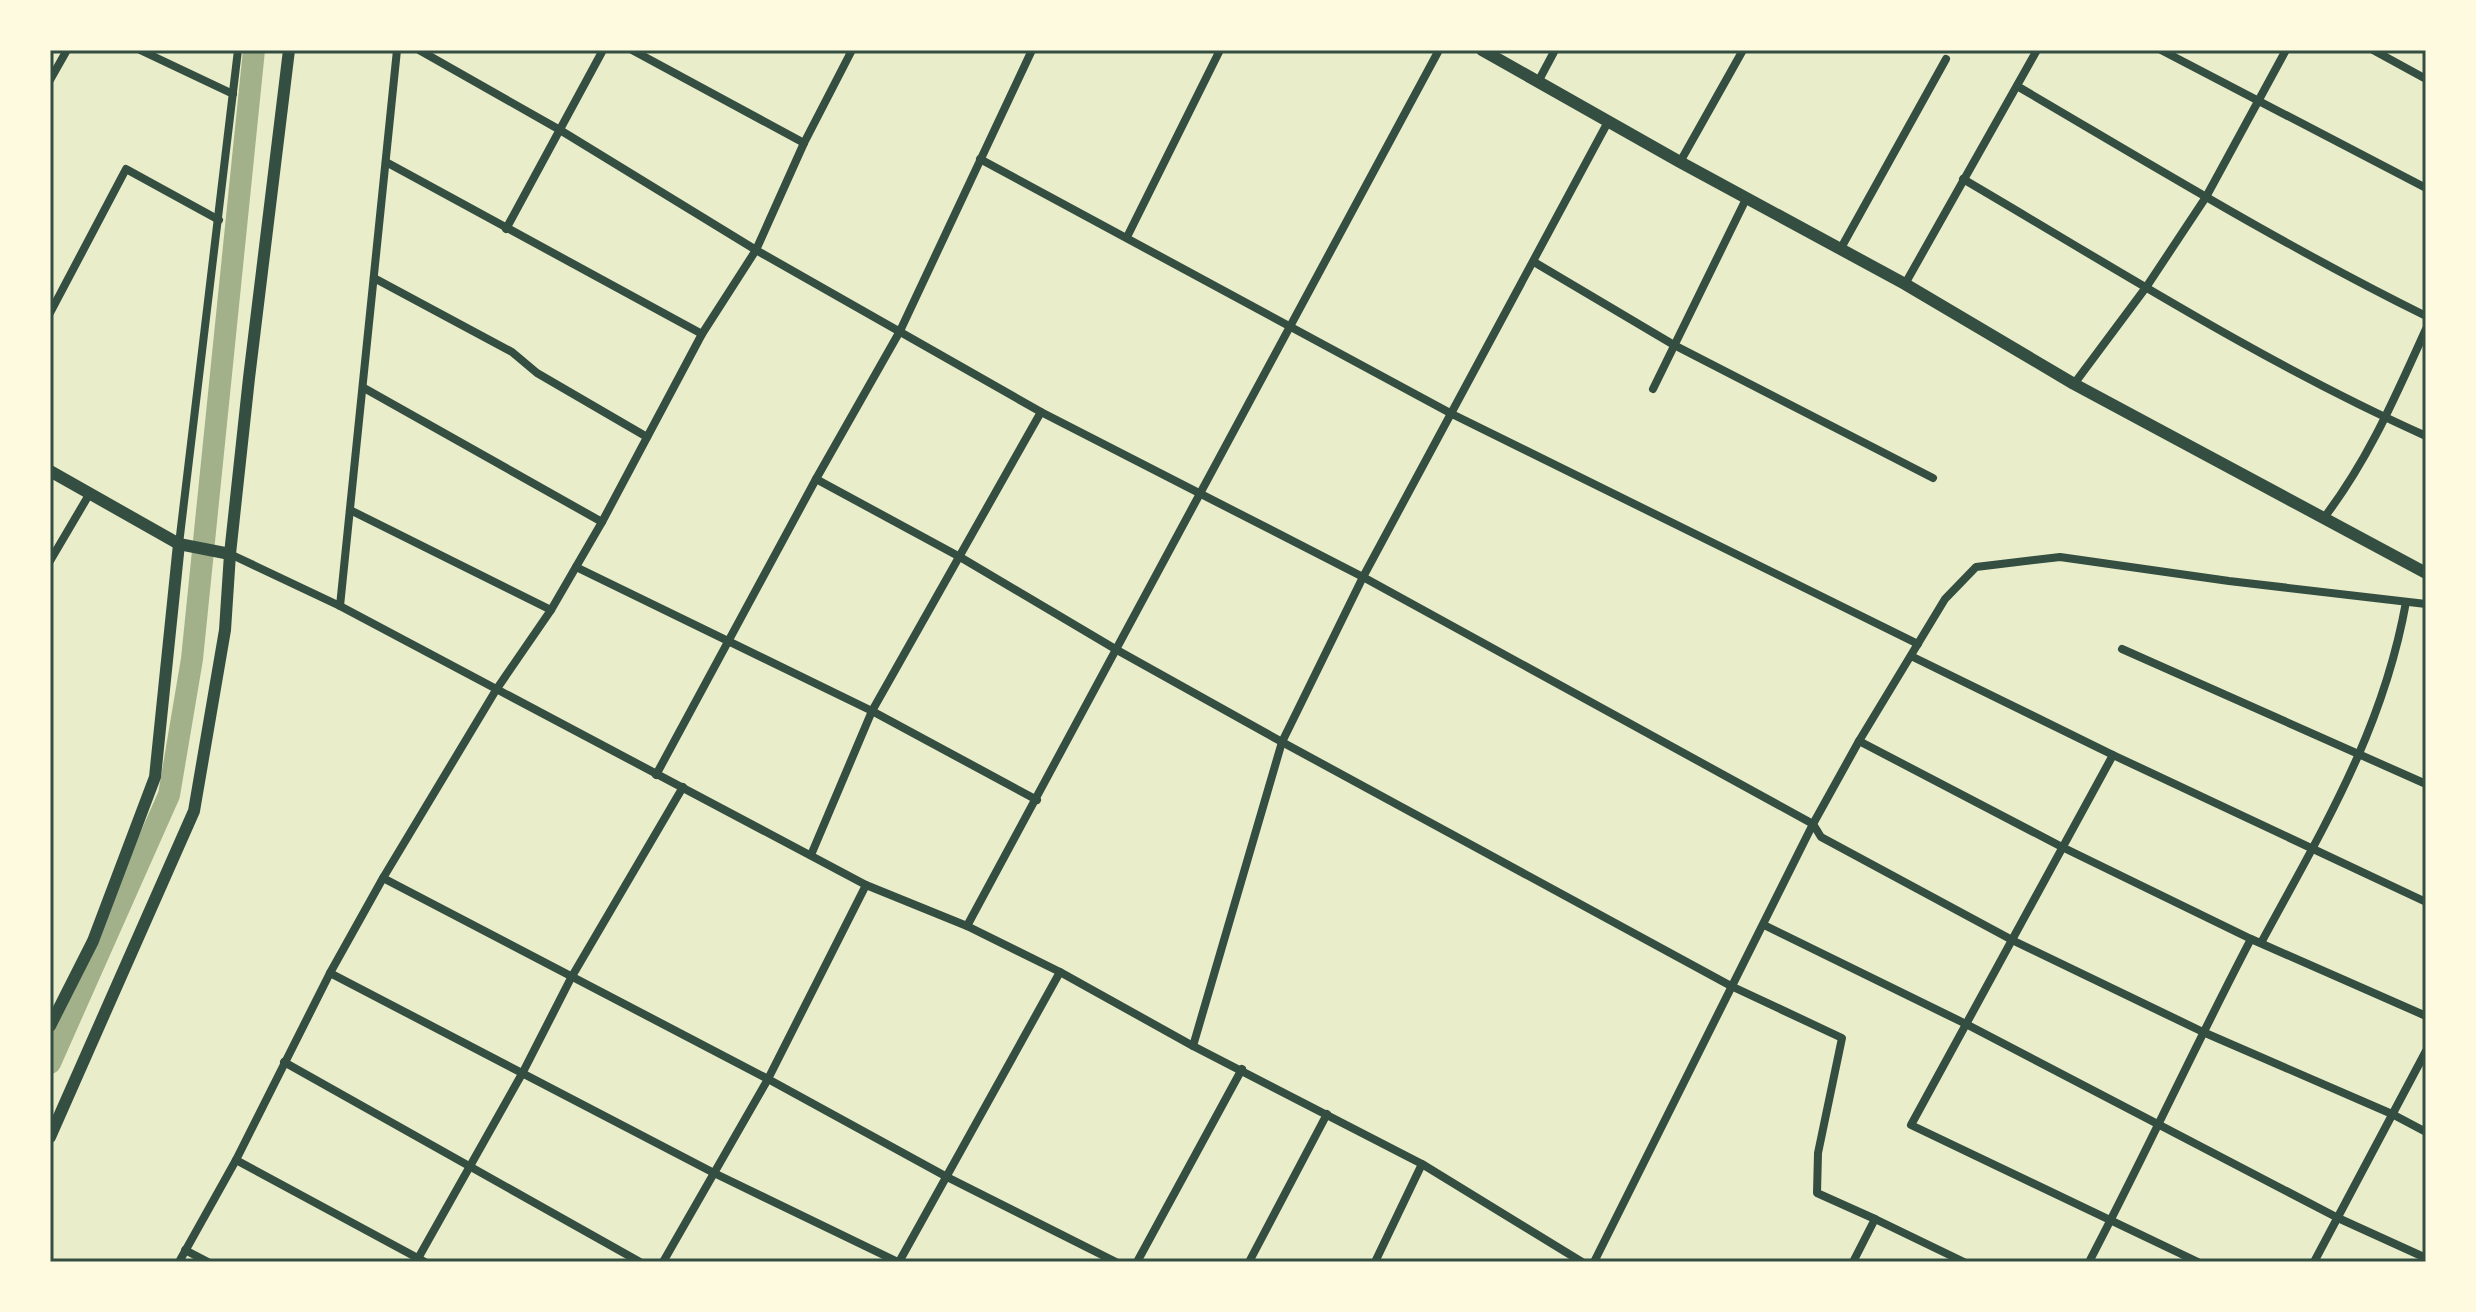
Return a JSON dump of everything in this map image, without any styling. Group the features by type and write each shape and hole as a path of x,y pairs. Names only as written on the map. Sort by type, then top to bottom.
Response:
{"street":[{"path":"50,80 67,50"},
{"path":"140,50 233,94"},
{"path":"50,1026 93,941 155,777 179,544 238,50"},
{"path":"50,1137 194,811 225,630 230,554 289,50"},
{"path":"340,606 397,50"},
{"path":"419,50 560,130 756,250 1041,412 1363,577 1813,824 1821,837 2014,941 2203,1032 2392,1114 2426,1132"},
{"path":"506,229 603,50"},
{"path":"632,50 804,143"},
{"path":"179,1262 236,1160 330,973 383,878 496,690 551,610 602,522 702,334 756,250 804,143 852,50"},
{"path":"656,775 900,331 1032,50"},
{"path":"1127,237 1220,50"},
{"path":"967,926 1439,50"},
{"path":"1482,50 1905,284 2074,384 2426,573"},
{"path":"1539,80 1555,50"},
{"path":"1680,162 1743,50"},
{"path":"1905,284 2037,50"},
{"path":"2161,50 2426,188"},
{"path":"2074,384 2147,286 2206,197 2286,50"},
{"path":"2373,50 2426,79"},
{"path":"1841,248 1946,59"},
{"path":"2017,86 2206,197 2426,316"},
{"path":"1193,1046 1282,742 1363,577 1609,120"},
{"path":"980,159 1452,414 1918,644"},
{"path":"386,162 702,334"},
{"path":"50,313 126,169 219,220"},
{"path":"1963,179 2243,342 2426,436"},
{"path":"1653,389 1747,197"},
{"path":"1534,262 1674,345 1933,478"},
{"path":"374,278 512,352 537,373 647,437"},
{"path":"2323,519 2346,488 2386,418 2426,329"},
{"path":"364,388 602,522"},
{"path":"811,855 872,711 1041,412"},
{"path":"50,471 179,544 230,554 340,606 866,885 967,926 1060,972 1193,1046 1422,1164 1582,1262"},
{"path":"816,479 960,557 1117,650 1282,742 1731,986 1842,1038 1818,1153 1817,1193 1964,1262"},
{"path":"50,561 90,493"},
{"path":"350,510 551,610"},
{"path":"1594,1262 1813,824 1945,599 1976,567 2060,557 2426,604"},
{"path":"576,567 872,711 1037,800"},
{"path":"2261,943 2360,755 2398,644 2406,602"},
{"path":"2122,649 2426,784"},
{"path":"1911,656 2426,902"},
{"path":"1859,741 2062,847 2251,939 2426,1016"},
{"path":"2113,755 1911,1125 2198,1262"},
{"path":"236,1160 420,1261 571,978 683,787"},
{"path":"383,878 768,1079 947,1177 1116,1262"},
{"path":"663,1262 768,1079 866,885"},
{"path":"1764,925 1966,1024 2338,1218 2426,1258"},
{"path":"2089,1262 2251,939"},
{"path":"330,973 714,1173 898,1262 1060,972"},
{"path":"2314,1262 2426,1051"},
{"path":"284,1062 640,1262"},
{"path":"1137,1262 1242,1069"},
{"path":"1249,1262 1327,1114"},
{"path":"1375,1262 1422,1164"},
{"path":"1853,1262 1875,1219"},
{"path":"185,1250 208,1262"}],"waterway":[{"path":"50,1063 169,795 192,659 254,50"}]}
